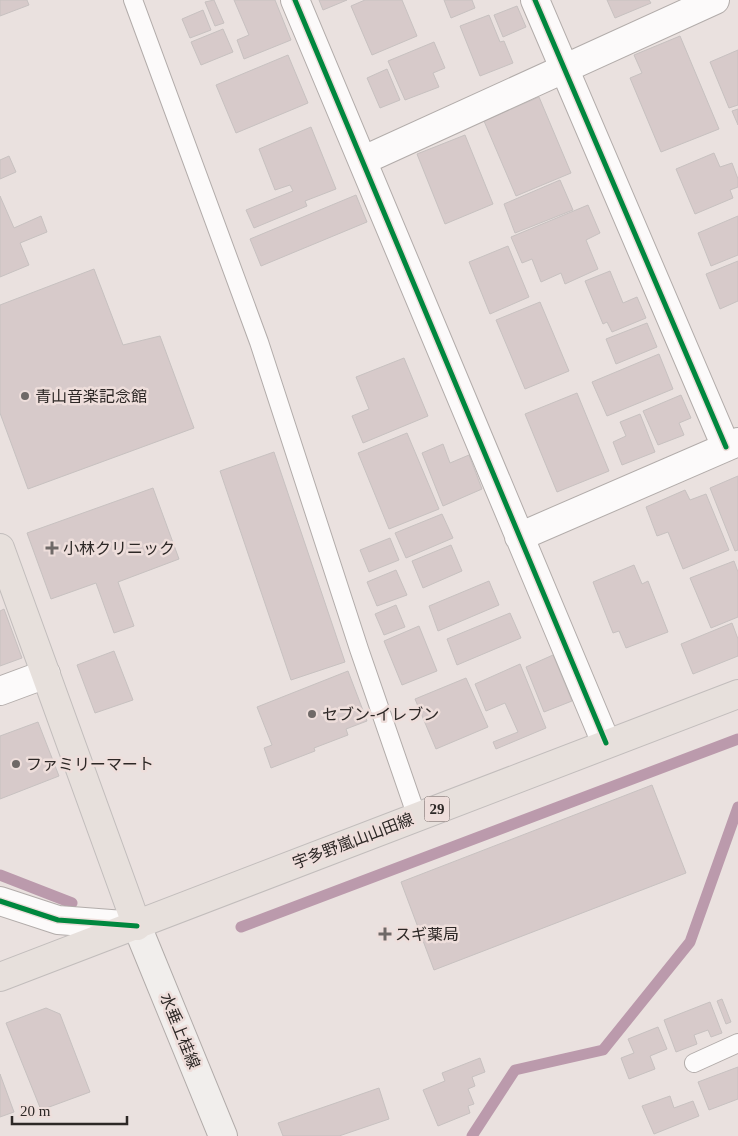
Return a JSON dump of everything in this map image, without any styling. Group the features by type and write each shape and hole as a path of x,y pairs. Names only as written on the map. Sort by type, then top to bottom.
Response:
{"main road":[{"path":"0,548 137,926"},
{"name":"宇多野嵐山山田線","path":"0,977 137,926 606,743 738,694"},
{"name":"水垂上桂線","path":"137,926 223,1136"}],"street":[{"path":"295,0 364,160 606,743"},
{"path":"519,537 732,445 535,0"},
{"path":"364,160 715,0"},
{"path":"0,691 46,674"},
{"path":"0,901 58,920 137,926"}],"lane":[{"path":"133,0 259,342 356,640 417,816"},
{"path":"694,1063 738,1043"}],"building":[{"path":"0,0 27,0 29,5 0,16"},
{"path":"214,0 224,23 215,26 205,2"},
{"path":"234,0 275,0 291,40 244,59 237,40 249,35"},
{"path":"319,0 347,0 323,10"},
{"path":"365,0 402,0 417,36 372,55 351,6"},
{"path":"444,0 472,0 475,8 451,18"},
{"path":"607,0 649,0 651,3 615,18"},
{"path":"517,6 526,27 503,37 494,15"},
{"path":"203,10 211,30 190,38 182,19"},
{"path":"489,15 500,42 504,41 513,63 480,76 460,26"},
{"path":"223,29 233,52 201,65 191,42"},
{"path":"680,36 719,129 661,152 630,78 642,73 634,55"},
{"path":"434,42 445,68 433,73 439,87 405,100 388,61"},
{"path":"738,50 738,105 729,108 710,62"},
{"path":"288,55 308,103 236,133 216,85"},
{"path":"387,69 400,100 380,108 367,78"},
{"path":"539,97 571,173 516,196 484,121"},
{"path":"738,109 738,125 732,111"},
{"path":"311,127 336,189 305,201 307,206 254,228 246,210 293,191 290,185 275,190 259,149"},
{"path":"465,135 493,204 445,224 417,154"},
{"path":"714,153 720,167 732,163 738,179 738,187 730,190 733,198 695,214 676,169"},
{"path":"9,156 16,172 0,179 0,160"},
{"path":"560,180 573,210 515,233 504,204"},
{"path":"356,195 367,222 261,266 250,239"},
{"path":"0,196 14,228 41,216 47,232 20,243 29,265 0,277"},
{"path":"588,205 600,233 586,240 598,269 565,284 561,273 541,282 532,259 522,263 511,237"},
{"path":"738,216 738,255 711,266 698,233"},
{"path":"508,246 529,297 490,314 469,262"},
{"path":"738,261 738,301 720,309 706,274"},
{"path":"94,269 123,345 160,336 194,428 28,489 0,413 0,305"},
{"path":"610,271 623,303 637,297 646,318 612,332 607,322 603,324 585,281"},
{"path":"540,302 569,371 525,389 496,320"},
{"path":"647,323 657,347 616,364 606,339"},
{"path":"659,354 673,389 607,416 592,382"},
{"path":"404,358 428,416 363,443 352,416 369,409 356,377"},
{"path":"577,393 609,471 557,492 525,414"},
{"path":"681,395 691,418 679,423 684,435 658,445 643,411"},
{"path":"640,414 655,452 622,465 613,442 626,436 620,422"},
{"path":"407,433 439,509 389,529 358,453"},
{"path":"443,444 450,463 469,455 482,489 443,506 422,453"},
{"path":"274,452 345,662 291,680 220,471"},
{"path":"738,476 738,550 735,551 710,488"},
{"path":"153,488 179,559 118,582 134,626 114,633 96,583 51,599 27,533"},
{"path":"685,490 690,500 706,494 729,550 683,569 668,532 657,536 646,507"},
{"path":"442,514 453,538 406,558 395,533"},
{"path":"390,538 399,560 369,572 360,550"},
{"path":"451,545 462,571 423,588 412,561"},
{"path":"734,561 738,572 738,617 711,628 690,578"},
{"path":"634,565 642,584 648,581 668,632 626,648 619,631 613,633 593,582"},
{"path":"396,570 407,595 377,606 367,582"},
{"path":"489,581 499,605 438,631 429,606"},
{"path":"396,605 405,627 384,635 375,614"},
{"path":"4,609 22,658 0,666 0,611"},
{"path":"510,613 521,638 457,665 447,639"},
{"path":"732,623 738,639 738,656 693,674 681,644"},
{"path":"419,626 437,671 402,685 384,641"},
{"path":"114,651 133,700 95,713 77,665"},
{"path":"553,655 572,701 544,712 526,667"},
{"path":"520,664 546,728 496,749 493,742 518,732 505,703 486,711 475,684"},
{"name":"セブン-イレブン","path":"348,671 367,721 346,729 348,735 314,748 315,751 271,768 264,748 272,745 257,707"},
{"path":"466,678 488,727 436,749 415,699"},
{"path":"38,722 59,776 0,799 0,736"},
{"path":"652,785 686,873 434,970 401,882"},
{"path":"722,999 731,1022 726,1024 717,1001"},
{"path":"710,1002 722,1033 711,1037 708,1030 694,1035 697,1044 676,1052 664,1020"},
{"path":"46,1008 60,1014 90,1092 41,1110 6,1023"},
{"path":"658,1027 667,1049 650,1056 655,1069 629,1079 621,1058 634,1053 628,1039"},
{"path":"480,1058 485,1072 472,1077 475,1086 468,1089 474,1104 468,1106 470,1113 438,1126 423,1090 445,1081 442,1073"},
{"path":"738,1067 738,1099 709,1110 698,1082"},
{"path":"0,1074 14,1112 0,1117"},
{"path":"379,1088 389,1119 339,1136 283,1136 278,1123"},
{"path":"670,1096 674,1108 693,1101 699,1116 654,1134 642,1106"}],"waterway":[{"path":"241,927 738,739"},
{"path":"472,1136 515,1070 603,1050 690,942 738,807"},
{"path":"0,875 72,903"}],"cycle path":[{"path":"295,0 606,743"},
{"path":"535,0 726,447"},
{"path":"0,901 58,920 137,926"}],"place":[{"name":"青山音楽記念館","path":"25,396"},
{"name":"小林クリニック","path":"52,548"},
{"name":"セブン-イレブン","path":"312,714"},
{"name":"ファミリーマート","path":"16,764"},
{"name":"スギ薬局","path":"385,934"}]}
